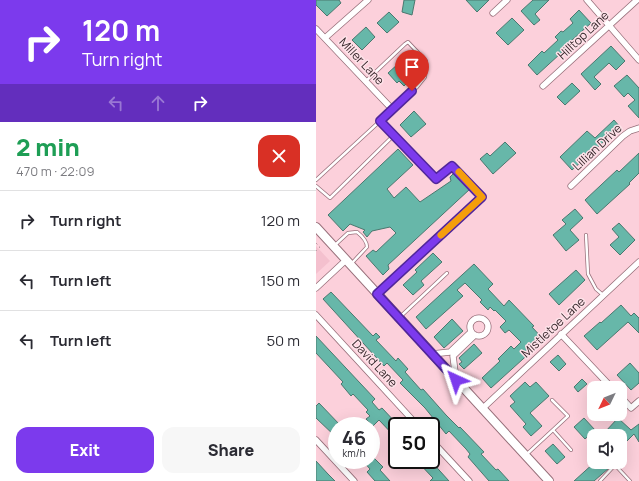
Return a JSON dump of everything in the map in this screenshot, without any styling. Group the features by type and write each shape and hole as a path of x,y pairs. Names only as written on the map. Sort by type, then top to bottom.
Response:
{"main road":[{"path":"316,227 549,481"}],"street":[{"path":"325,38 368,0"},
{"path":"493,13 507,0"},
{"path":"586,0 639,60"},
{"name":"Hilltop Lane","path":"543,86 637,0"},
{"name":"Miller Lane","path":"316,28 392,110"},
{"name":"Lillian Drive","path":"571,186 623,136 630,131 639,128"},
{"path":"316,288 348,262"},
{"name":"Mistletoe Lane","path":"482,409 639,262"},
{"name":"David Lane","path":"316,315 410,417"},
{"path":"432,354 452,354 473,334"},
{"path":"561,334 605,381"},
{"path":"452,354 456,380"},
{"path":"627,404 631,408 639,402"},
{"path":"316,440 354,481"},
{"path":"440,450 469,481"}],"lane":[{"path":"316,180 417,87 425,76 426,61 408,42 404,44 366,81"},
{"path":"377,294 482,197 452,166 436,179 380,121"},
{"path":"316,186 330,198 394,135"},
{"path":"334,247 348,233 354,232 365,240 367,247 348,262"},
{"path":"586,235 588,274 596,289 604,295"},
{"path":"399,318 447,273"},
{"path":"525,456 568,416 552,400"},
{"path":"553,430 571,450"},
{"path":"600,481 615,466 630,481"}],"path":[{"path":"316,243 320,247 316,251"}],"shaded area":[{"path":"316,246 330,261 316,274"}],"building":[{"path":"316,0 339,0 341,3 327,16 316,5"},
{"path":"404,0 415,0 412,15 402,12"},
{"path":"466,0 489,0 477,12"},
{"path":"533,0 549,0 535,14 540,20 534,25 521,11"},
{"path":"579,10 591,23 571,41 572,43 537,75 528,65 542,51 544,53 558,40 555,37 573,23 570,19"},
{"path":"389,12 399,22 387,33 377,23"},
{"path":"512,18 524,30 508,45 496,33"},
{"path":"366,27 375,37 362,50 352,40"},
{"path":"611,46 625,61 616,70 609,63 594,77 601,84 595,90 581,74"},
{"path":"409,54 422,69 418,72 422,76 416,82 412,78 404,86 399,81 397,83 388,73"},
{"path":"627,75 639,88 639,118 628,106 635,100 628,93 624,97 614,86"},
{"path":"572,83 580,91 565,105 557,97"},
{"path":"414,111 426,124 411,137 400,125"},
{"path":"614,120 620,127 572,170 560,157 587,131 595,138"},
{"path":"505,142 516,153 493,174 480,159 487,153 490,156"},
{"path":"398,149 413,165 387,189 394,198 406,187 420,202 451,181 450,177 455,172 470,189 388,265 389,269 383,275 366,256 373,250 376,252 396,233 390,227 372,231 367,237 363,232 365,230 350,224 343,231 328,215"},
{"path":"639,153 639,173 629,183 630,184 597,214 585,200 617,170 619,172"},
{"path":"575,209 583,218 570,230 579,240 566,251 553,235 566,224 562,220"},
{"path":"619,223 635,240 620,255 610,245 619,237 612,229"},
{"path":"433,253 442,262 421,281 424,285 413,295 403,285 417,272 415,270"},
{"path":"474,264 493,284 488,289 504,306 509,300 534,326 532,327 544,340 491,388 482,378 500,361 498,359 511,346 514,349 521,342 509,330 505,333 500,327 506,321 495,310 494,311 490,307 488,310 480,302 482,300 465,283 457,290 463,296 426,329 416,317"},
{"path":"576,270 585,280 559,305 549,294"},
{"path":"331,292 373,336 376,333 380,337 376,340 396,361 398,358 408,369 405,372 421,390 423,389 446,415 459,428 460,427 484,452 481,454 509,481 489,481 468,457 470,454 466,449 449,431 446,434 440,427 440,417 432,417 400,383 403,380 387,363 384,366 323,299"},
{"path":"621,305 631,316 634,313 639,318 639,333 628,322 597,350 584,336"},
{"path":"452,319 463,331 444,348 434,337"},
{"path":"316,336 375,399 372,402 379,410 382,408 390,417 388,417 388,430 380,421 380,417 369,417 370,416 366,412 368,410 353,394 351,396 341,384 343,382 316,353"},
{"path":"474,344 482,353 464,369 459,364 462,362 459,358"},
{"path":"558,355 566,364 559,371 550,362"},
{"path":"630,363 639,373 639,383 631,390 627,386 627,381 623,381 617,375"},
{"path":"582,379 587,384 578,392 574,387"},
{"path":"525,382 530,387 536,382 549,396 530,413 542,426 531,436 523,427 526,424 510,406 515,402 510,396"},
{"path":"319,403 332,417 328,417 328,429 316,418 316,406"},
{"path":"584,418 594,429 587,429 587,437 585,439 574,427"},
{"path":"615,421 621,421 631,430 639,424 639,442 634,434 627,441 627,429 608,429"},
{"path":"553,444 565,457 557,464 545,451"},
{"path":"316,461 328,474 335,481 316,481"},
{"path":"380,464 383,467 380,470 390,481 375,481 367,472 370,469 380,469"},
{"path":"424,469 438,469 449,481 430,481 433,478"},
{"path":"587,469 608,469 594,481 574,481"}],"slow traffic":[{"path":"441,235 482,197 459,172"}],"route":[{"path":"412,91 380,121 436,179 452,166 482,197 377,294 456,380"}]}
